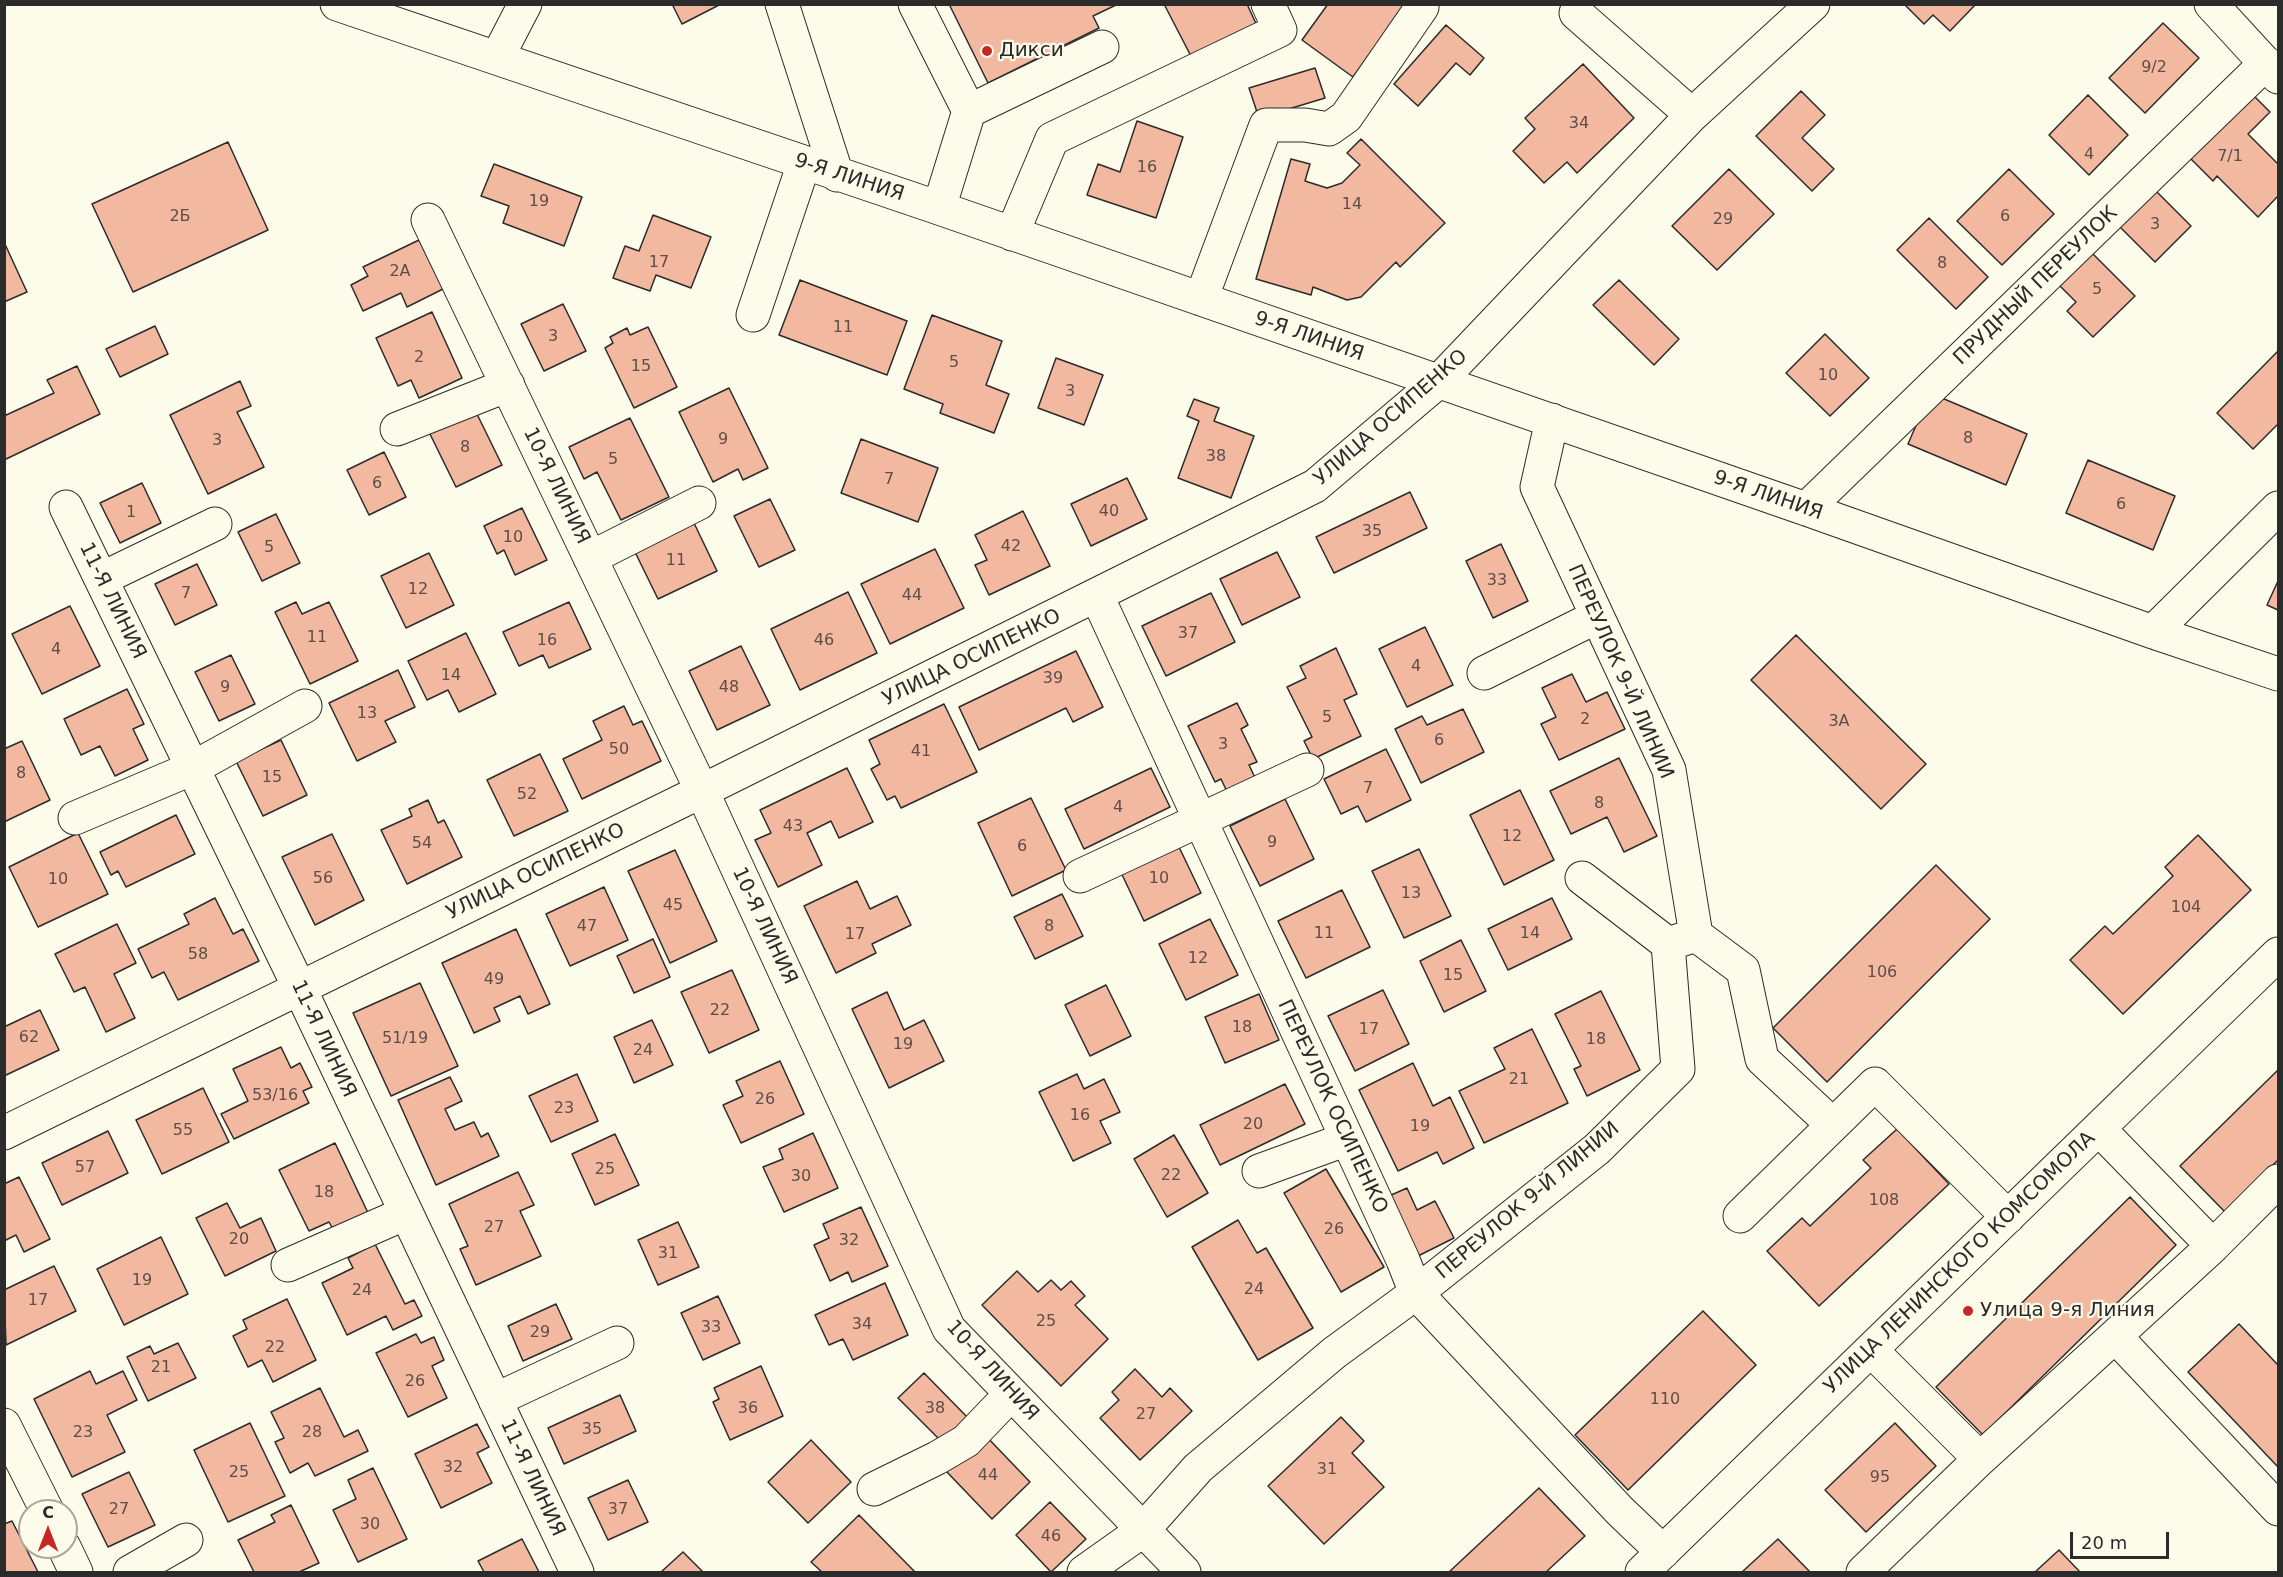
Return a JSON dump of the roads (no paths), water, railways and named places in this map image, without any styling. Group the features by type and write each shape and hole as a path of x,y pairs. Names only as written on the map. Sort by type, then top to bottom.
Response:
{"street":[{"path":"497,58 525,4"},
{"path":"782,4 837,175"},
{"path":"915,4 969,111 939,207"},
{"path":"1012,234 1052,139 1281,30 1268,4"},
{"name":"УЛИЦА ОСИПЕНКО","path":"4,1133 702,791 1315,486 1439,381 1692,115 1813,4"},
{"path":"2211,4 2272,70"},
{"name":"9-Я ЛИНИЯ","path":"346,6 837,175 939,207 1806,509 2153,633 2278,674"},
{"path":"1201,299 1266,126 1305,126 1329,129 1346,117 1422,7"},
{"path":"1576,13 1692,115"},
{"path":"969,111 1102,47"},
{"name":"ПРУДНЫЙ ПЕРЕУЛОК","path":"1806,509 2272,70"},
{"path":"753,315 804,163"},
{"name":"10-Я ЛИНИЯ","path":"428,220 702,791 949,1329 1184,1572"},
{"path":"397,429 507,385"},
{"name":"ПЕРЕУЛОК 9-Й ЛИНИИ","path":"1084,1572 1142,1531 1198,1468 1334,1353 1416,1293 1597,1149 1678,1069 1682,940 1669,770 1537,487 1552,420"},
{"path":"590,558 699,503"},
{"name":"11-Я ЛИНИЯ","path":"66,507 299,987 577,1572"},
{"path":"2153,633 2278,508"},
{"path":"101,579 215,524"},
{"name":"ПЕРЕУЛОК ОСИПЕНКО","path":"1097,596 1403,1260 1416,1293 1620,1511 1652,1562"},
{"path":"1484,673 1596,617"},
{"path":"75,818 193,768 305,706"},
{"path":"1080,876 1306,770"},
{"path":"1582,878 1682,940 1743,970 1762,1059 1833,1125"},
{"name":"УЛИЦА ЛЕНИНСКОГО КОМСОМОЛА","path":"1652,1562 2278,954"},
{"path":"1740,1216 1875,1084 2008,1217"},
{"path":"2098,1129 2212,1246"},
{"path":"1259,1171 1347,1139"},
{"path":"1864,1572 1980,1460 2212,1246 2278,1181"},
{"path":"288,1265 406,1213"},
{"path":"2115,1336 2278,1509"},
{"path":"495,1400 617,1343"},
{"path":"1871,1350 1980,1460"},
{"path":"874,1489 966,1441 1011,1394"},
{"path":"4,1425 40,1499"},
{"path":"130,1572 186,1540"}],"place":[{"name":"Дикси","path":"987,51"},
{"name":"Улица 9-я Линия","path":"1968,1311"}]}
